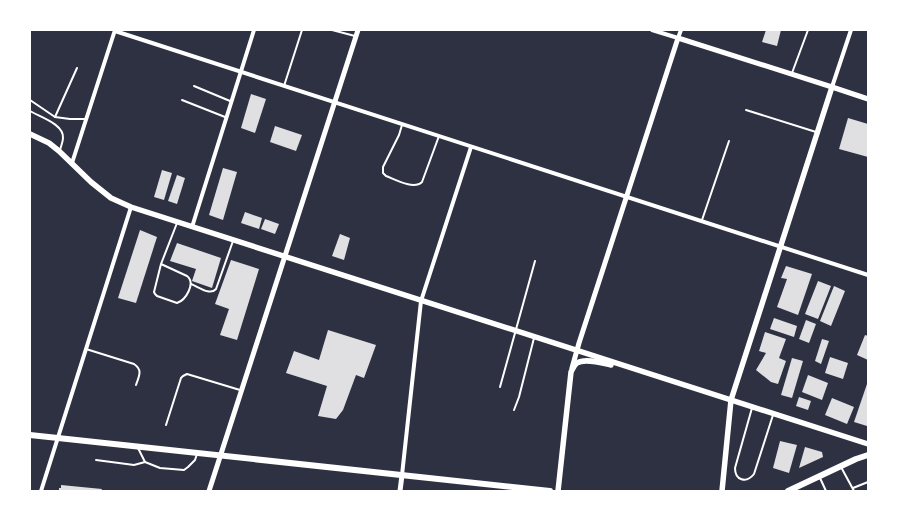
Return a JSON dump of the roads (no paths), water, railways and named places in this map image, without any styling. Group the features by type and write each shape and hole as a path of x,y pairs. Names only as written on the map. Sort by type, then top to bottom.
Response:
{"main road":[{"path":"722,491 731,400 832,87 868,99"},
{"path":"30,134 49,143 91,182 111,198 131,207 868,444"},
{"path":"558,491 571,372 575,365 586,360 631,368"},
{"path":"30,435 550,491"},
{"path":"788,491 840,466 868,455"}],"street":[{"path":"72,163 115,30 868,275"},
{"path":"192,227 254,30"},
{"path":"209,491 358,30"},
{"path":"652,30 832,87 851,30"},
{"path":"571,372 681,30"},
{"path":"400,491 421,301 472,146"},
{"path":"41,491 131,207"}],"lane":[{"path":"284,86 302,30"},
{"path":"332,30 356,36"},
{"path":"792,74 808,30"},
{"path":"55,117 77,68"},
{"path":"194,86 232,102"},
{"path":"30,100 55,117 86,119"},
{"path":"182,100 226,117"},
{"path":"30,104 35,103"},
{"path":"746,110 818,132"},
{"path":"30,111 57,125 62,132 63,138 59,151"},
{"path":"403,124 383,167 384,173 386,176 414,186 420,185 422,182 439,136"},
{"path":"702,221 729,141"},
{"path":"161,264 189,277 191,284 181,302 177,303 157,296 154,292 161,264 178,222"},
{"path":"191,284 210,292 216,289 233,240"},
{"path":"500,387 535,261"},
{"path":"514,410 520,397 534,337"},
{"path":"86,349 134,364 139,367 140,371 136,385"},
{"path":"166,425 181,378 187,374 242,390"},
{"path":"752,407 735,468 738,477 743,480 750,479 754,474 773,414"},
{"path":"138,447 145,462 160,468 184,470 195,460 197,453"},
{"path":"96,460 134,465 145,462"},
{"path":"840,466 854,491"},
{"path":"819,477 826,491"},
{"path":"853,488 868,482"}]}
